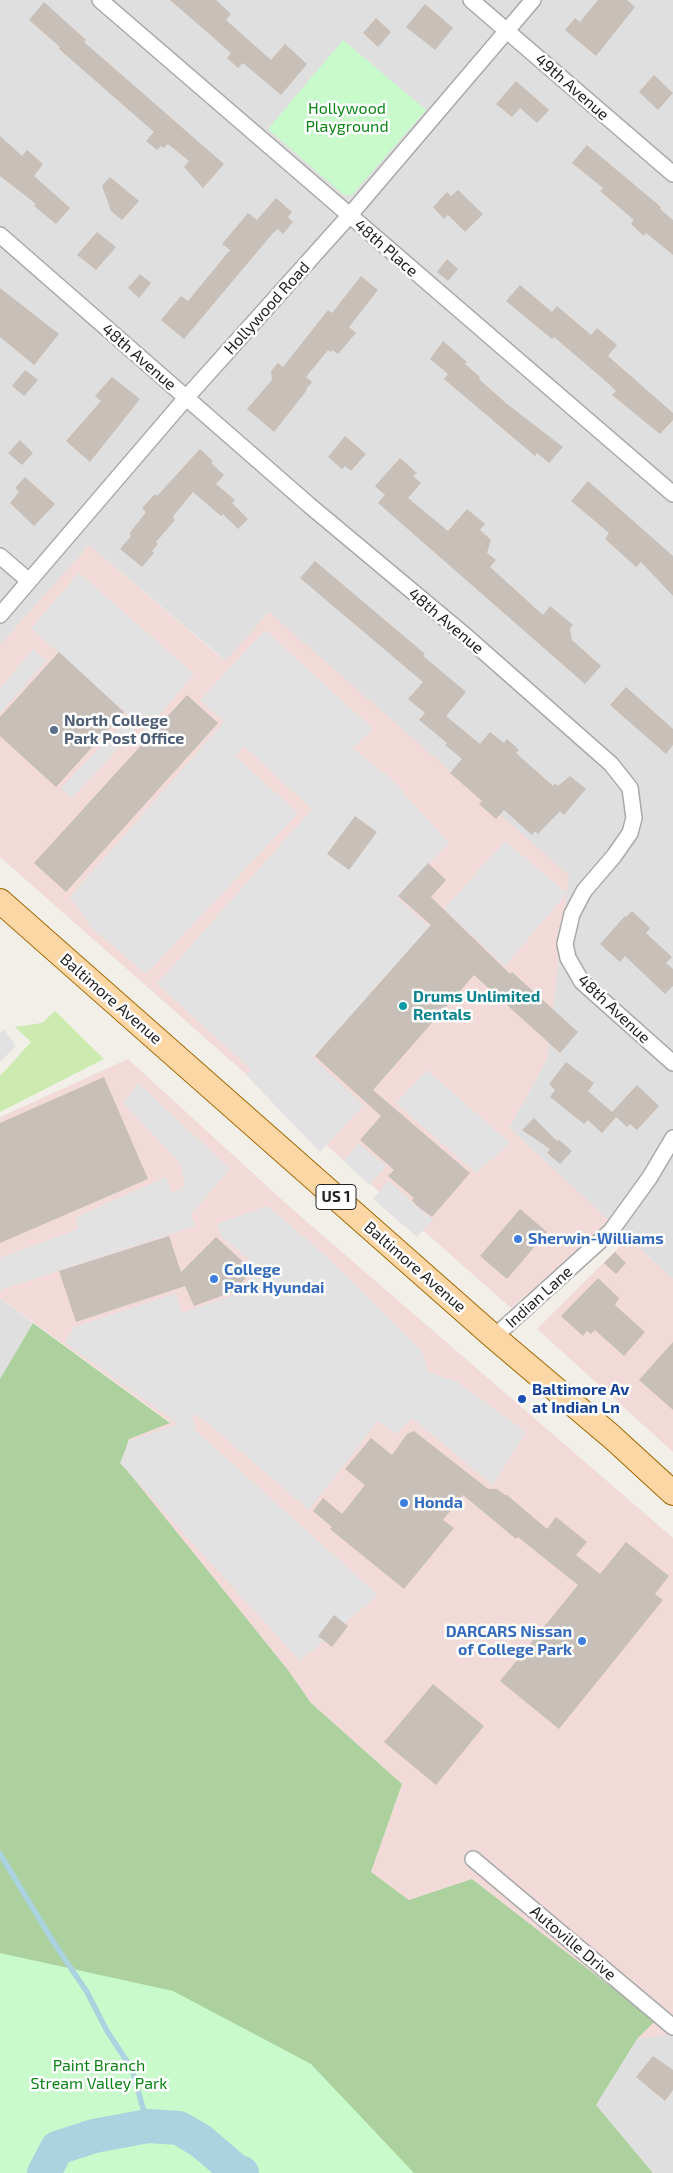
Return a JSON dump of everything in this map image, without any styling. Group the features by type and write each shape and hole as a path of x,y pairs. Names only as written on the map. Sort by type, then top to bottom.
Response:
{"main road":[{"name":"Baltimore Avenue","path":"0,901 494,1338 582,1414 612,1437 672,1491"}],"street":[{"name":"48th Place","path":"100,0 673,494"},
{"name":"49th Avenue","path":"471,0 673,174"},
{"name":"Hollywood Road","path":"0,615 186,398 349,216 533,0"},
{"name":"48th Avenue","path":"0,235 308,505 533,694 611,764 630,788 634,818 630,833 614,856 584,891 567,927 565,944 568,958 582,982 673,1062"},
{"path":"0,556 28,581"},
{"name":"Indian Lane","path":"494,1338 611,1231 650,1177 673,1138"},
{"name":"Autoville Drive","path":"473,1859 673,2027"}],"shaded area":[{"path":"0,0 673,0 673,1279 509,1128 547,1059 269,612 226,661 89,545 0,645"},
{"path":"89,545 225,661 269,612 569,875 547,1059 509,1128 611,1222 511,1308 0,857 0,645"},
{"path":"79,573 194,674 146,731 31,628"},
{"path":"265,630 373,729 353,748 390,778 449,843 396,897 429,927 313,1058 364,1105 320,1152 246,1075 251,1069 157,984 312,809 244,746 235,756 298,813 146,974 92,928 70,897 224,722 200,700"},
{"path":"33,649 46,661 0,713 0,689"},
{"path":"125,721 135,730 72,798 61,788"},
{"path":"505,841 567,893 505,966 444,909"},
{"path":"4,1029 16,1046 0,1062 0,1033"},
{"path":"128,1059 291,1208 673,1538 673,2034 637,2039 654,2021 472,1879 409,1900 371,1872 402,1784 311,1703 288,1670 120,1463 129,1439 170,1422 0,1298 0,1117"},
{"path":"427,1070 510,1143 476,1173 396,1103"},
{"path":"138,1083 230,1169 191,1214 195,1226 0,1290 0,1258 78,1229 76,1217 166,1177 172,1193 185,1186 181,1164 123,1103"},
{"path":"358,1143 386,1166 370,1185 343,1161"},
{"path":"389,1181 433,1220 417,1237 373,1199"},
{"path":"267,1206 324,1254 422,1351 428,1372 457,1382 526,1432 493,1485 412,1418 396,1434 378,1421 309,1510 202,1418 192,1414 196,1431 378,1595 300,1661 120,1463 129,1441 179,1424 65,1343 74,1327 176,1293 182,1313 236,1294 260,1269 221,1236 217,1224"},
{"path":"628,1238 673,1279 673,1452 537,1329"},
{"path":"0,1298 33,1323 0,1379"},
{"path":"673,2034 673,2173 653,2173 596,2105 637,2039"}],"green space":[{"name":"Hollywood Playground","path":"343,40 426,110 352,195 344,195 268,129"},
{"path":"55,1011 104,1059 0,1112 0,1076 31,1042 15,1027 42,1023"},
{"path":"33,1323 170,1423 129,1439 121,1463 288,1670 311,1703 402,1784 371,1872 409,1900 472,1879 655,2021 637,2039 596,2105 653,2173 0,2173 0,1379"},
{"name":"Paint Branch Stream Valley Park","path":"0,1953 173,1991 311,2064 414,2173 0,2173"}],"building":[{"path":"170,0 216,0 231,14 226,20 271,60 285,44 307,64 281,95 243,63 238,68 227,58 231,53"},
{"path":"598,0 627,0 635,7 596,56 565,30 575,18 580,22"},
{"path":"44,2 86,40 84,42 224,164 203,188 184,167 189,161 168,144 164,148 161,146 157,150 146,141 154,132 59,49 60,47 29,20"},
{"path":"425,4 453,28 435,50 406,27"},
{"path":"376,18 391,32 378,47 363,33"},
{"path":"654,75 673,93 658,110 639,92"},
{"path":"516,81 549,110 537,123 520,108 512,117 496,104"},
{"path":"0,136 22,156 27,150 43,164 34,176 70,208 56,224 34,206 36,204 0,176"},
{"path":"587,145 661,207 660,209 673,220 673,255 646,233 644,236 631,224 634,220 600,191 603,188 572,163"},
{"path":"110,177 139,201 122,220 111,211 102,186"},
{"path":"458,190 483,214 465,232 448,215 444,219 433,207 447,192 451,196"},
{"path":"276,198 292,212 288,217 293,222 283,234 278,229 273,233 184,339 161,320 181,296 188,301 230,250 222,244 248,213 257,220"},
{"path":"97,232 116,247 96,270 77,255"},
{"path":"447,259 458,269 448,281 437,272"},
{"path":"140,274 151,283 139,298 128,288"},
{"path":"361,276 378,290 349,327 356,333 338,354 328,350 306,377 312,382 307,390 274,432 247,409 272,380 271,371 278,363 283,367 328,310 332,313"},
{"path":"520,285 552,312 557,306 591,335 597,328 617,345 608,356 673,413 673,420 660,434 612,395 616,391 609,384 554,337 552,339 506,301"},
{"path":"0,288 59,334 34,365 0,337"},
{"path":"443,341 467,362 465,364 480,377 479,379 507,404 563,447 549,463 537,453 535,456 444,379 448,374 430,359"},
{"path":"25,370 38,380 24,396 12,386"},
{"path":"112,377 140,399 90,462 66,441 101,401 95,396"},
{"path":"345,436 366,454 351,471 345,466 342,469 328,457"},
{"path":"20,440 33,453 22,465 8,453"},
{"path":"200,449 224,475 216,484 235,500 232,503 248,519 238,529 223,514 221,516 193,492 174,515 173,518 175,520 156,542 158,544 152,551 154,553 142,567 120,549 131,536 129,534 146,512 142,508 155,494 157,496"},
{"path":"400,458 417,473 413,476 421,483 408,498 448,531 467,509 485,524 480,530 491,540 487,553 496,560 490,567 543,615 550,606 573,625 570,629 572,640 601,666 585,684 378,503 385,495 375,486"},
{"path":"25,477 55,504 34,526 10,503 19,492 15,488"},
{"path":"588,481 673,556 673,596 641,562 636,567 605,539 609,533 571,501"},
{"path":"315,561 425,654 423,656 466,692 446,716 480,744 490,732 504,743 507,739 519,750 516,753 553,786 555,783 558,786 570,776 586,789 564,815 560,811 538,834 535,831 532,835 504,810 496,819 479,804 482,801 450,773 462,759 445,745 447,743 419,720 425,713 408,699 423,682 300,578"},
{"name":"North College Park Post Office","path":"59,652 124,712 56,787 0,736 0,717"},
{"path":"626,687 673,729 673,745 666,754 610,705"},
{"path":"187,695 218,723 66,892 34,863"},
{"path":"355,816 377,832 349,870 327,854"},
{"path":"428,863 446,880 431,897 510,974 512,972 578,1032 560,1053 474,975 373,1090 470,1173 432,1217 417,1206 412,1200 414,1198 388,1176 394,1170 360,1140 381,1116 315,1056 431,925 398,896"},
{"path":"632,911 650,928 646,933 672,957 666,963 673,969 673,986 665,994 625,956 620,962 600,944 625,916"},
{"path":"566,1062 594,1083 588,1091 612,1112 637,1085 659,1106 637,1130 630,1124 627,1127 616,1117 602,1133 588,1120 584,1124 550,1097 555,1090 549,1084"},
{"path":"104,1077 148,1179 0,1243 0,1123"},
{"path":"534,1118 557,1141 559,1140 572,1151 560,1164 547,1153 550,1149 522,1130"},
{"name":"Sherwin-Williams","path":"520,1209 547,1232 507,1279 480,1256"},
{"path":"169,1236 181,1272 216,1237 253,1271 232,1292 194,1306 185,1286 76,1322 59,1271"},
{"path":"615,1252 626,1263 616,1274 604,1263"},
{"path":"598,1278 619,1298 615,1305 645,1332 624,1356 595,1330 591,1334 587,1331 583,1336 561,1316"},
{"path":"673,1342 673,1410 639,1380"},
{"path":"414,1431 488,1489 497,1489 507,1495 547,1529 556,1517 587,1542 576,1555 600,1574 626,1542 669,1576 655,1594 663,1600 559,1729 500,1681 578,1585 518,1537 516,1539 463,1495 443,1520 454,1528 404,1589 330,1529 332,1527 313,1511 323,1498 342,1514 365,1485 345,1469 371,1438 392,1455 407,1434"},
{"path":"334,1615 348,1626 332,1647 318,1636"},
{"path":"433,1684 484,1726 436,1785 384,1742"},
{"path":"653,2056 673,2070 673,2090 665,2101 636,2077"}],"waterway":[{"path":"0,1854 54,1943 87,1992 107,2031 132,2069 148,2126"},
{"path":"44,2173 57,2148 94,2136 148,2126 179,2128 201,2141 236,2171 242,2173"}],"place":[{"name":"North College Park Post Office","path":"54,730"},
{"name":"Drums Unlimited Rentals","path":"403,1006"},
{"name":"Sherwin-Williams","path":"518,1239"},
{"name":"College Park Hyundai","path":"214,1279"},
{"name":"Baltimore Av at Indian Ln","path":"522,1399"},
{"name":"Honda","path":"404,1503"},
{"name":"DARCARS Nissan of College Park","path":"582,1641"}]}
